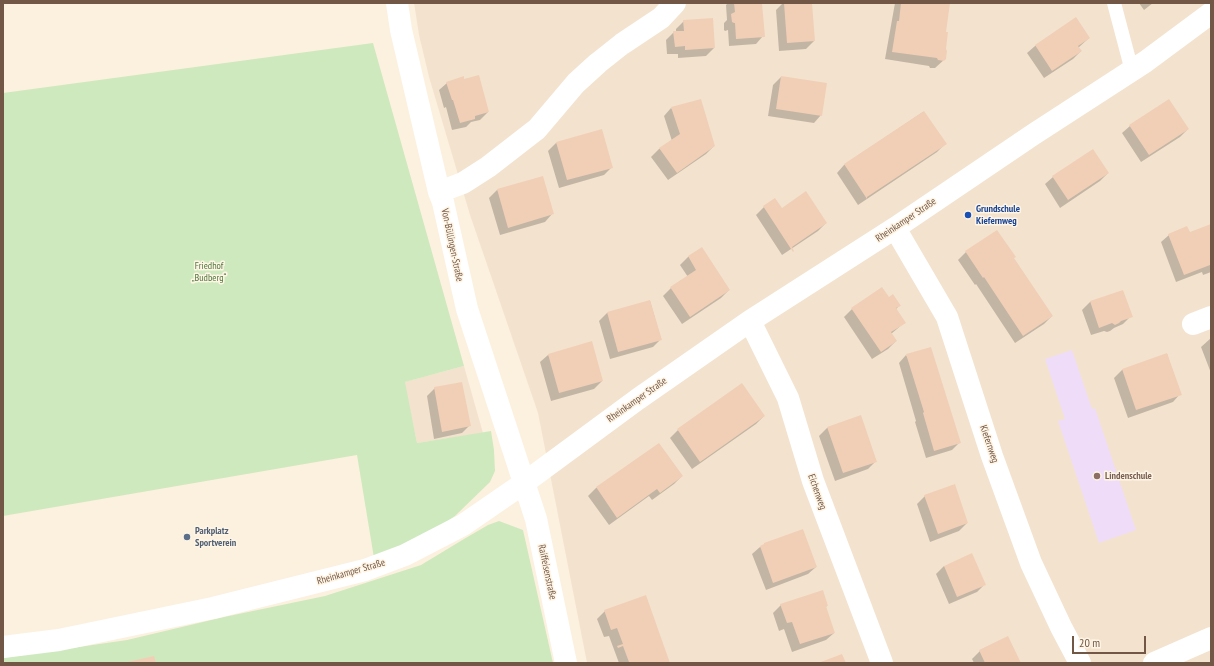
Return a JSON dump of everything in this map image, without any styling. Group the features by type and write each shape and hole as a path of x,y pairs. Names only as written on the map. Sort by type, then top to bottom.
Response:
{"street":[{"name":"Von-Büllingen-Straße","path":"397,3 401,30 439,192 443,202 466,309 524,482"},
{"path":"439,192 463,183 488,167 537,129 576,84 598,63 622,44 662,18 675,3"},
{"name":"Rheinkamper Straße","path":"3,647 59,640 213,608 365,570 405,555 463,525 638,399 750,321 895,228 1034,134 1132,71 1211,13"},
{"name":"Kiefernweg","path":"895,228 947,317 992,456 1031,563 1061,627 1080,663"},
{"name":"Eichenweg","path":"750,321 788,398 813,481 882,663"},
{"name":"Raiffeisenstraße","path":"524,482 536,519 566,663"},
{"path":"1154,663 1211,638"}],"lane":[{"path":"1114,3 1132,71"}],"shaded area":[{"path":"414,3 1211,3 1211,663 587,663 538,413 470,215 429,77 419,35"},
{"name":"Lindenschule","path":"1072,350 1092,409 1095,408 1136,530 1099,543 1058,421 1065,419 1045,359"},
{"path":"464,366 483,433 417,443 404,382"}],"green space":[{"name":"Friedhof „Budberg“","path":"373,43 464,366 405,382 417,443 491,431 495,471 490,482 455,516 436,529 374,558 357,455 3,516 3,93"},
{"path":"499,521 523,530 553,663 3,663 3,658 127,640 224,617 325,596 421,565 488,525"}],"building":[{"path":"734,3 762,3 765,37 736,39 735,23 732,22 731,14 735,12"},
{"path":"784,3 812,3 815,41 787,43"},
{"path":"901,3 950,3 946,32 948,32 947,51 946,59 944,61 938,60 937,58 892,52 897,21 899,21"},
{"path":"1076,17 1090,38 1078,46 1082,51 1052,71 1035,45"},
{"path":"713,18 715,48 685,50 685,46 675,47 673,31 684,31 683,20"},
{"path":"479,75 489,112 475,116 475,119 460,123 446,82 464,76 464,79"},
{"path":"781,76 827,83 822,116 776,109"},
{"path":"701,99 715,146 677,173 659,148 680,134 671,107"},
{"path":"1169,99 1189,129 1149,155 1129,125"},
{"path":"924,111 947,144 867,197 867,199 844,164"},
{"path":"602,129 613,168 567,180 556,142"},
{"path":"1093,149 1109,173 1068,200 1052,176"},
{"path":"543,176 554,214 508,228 497,189"},
{"path":"806,191 827,223 792,247 793,252 763,206 775,198 782,208"},
{"path":"1211,224 1211,268 1210,265 1184,275 1168,234 1187,226 1190,232"},
{"path":"997,230 1053,316 1023,336 965,251"},
{"path":"702,247 730,290 690,317 670,287 696,270 688,256"},
{"path":"882,287 889,297 893,294 901,306 896,308 906,323 891,332 897,341 881,352 851,308"},
{"path":"1123,290 1133,317 1121,321 1115,325 1112,323 1099,328 1090,301"},
{"path":"650,300 662,340 618,352 607,312"},
{"path":"592,341 603,381 559,393 548,354"},
{"path":"931,347 961,443 934,451 923,413 924,412 906,354"},
{"path":"1167,353 1182,395 1136,410 1122,369"},
{"path":"462,382 471,426 442,432 434,387"},
{"path":"742,383 765,416 700,462 677,429"},
{"path":"861,415 877,462 843,473 827,427"},
{"path":"659,443 683,476 660,493 657,489 617,518 596,487"},
{"path":"955,484 968,523 938,534 924,495"},
{"path":"803,529 817,567 773,583 760,546 764,543"},
{"path":"972,553 986,585 957,597 944,566"},
{"path":"823,590 828,606 826,606 835,633 800,644 792,622 787,623 780,604"},
{"path":"646,595 670,663 626,663 629,662 623,646 618,648 617,646 623,644 617,628 611,630 604,610"},
{"path":"1008,636 1021,663 985,663 979,650"},
{"path":"842,654 846,663 818,663"},
{"path":"154,656 156,663 127,663 127,662"}],"place":[{"name":"Grundschule Kiefernweg","path":"968,215"},
{"name":"Lindenschule","path":"1097,476"},
{"name":"Parkplatz Sportverein","path":"187,537"}]}
